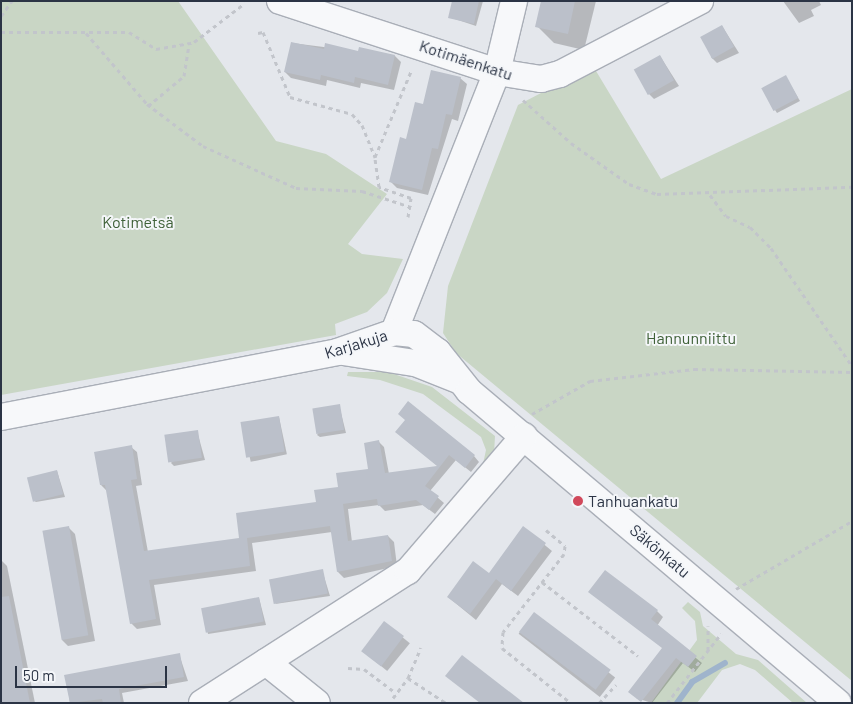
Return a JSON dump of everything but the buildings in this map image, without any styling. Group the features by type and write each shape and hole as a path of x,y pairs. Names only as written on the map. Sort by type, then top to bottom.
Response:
{"street":[{"name":"Kotimäenkatu","path":"280,1 422,45 498,72 541,79 560,74 700,1"},
{"name":"Karjakuja","path":"1,417 337,352 394,332 498,72 514,1"},
{"name":"Säkönkatu","path":"394,332 426,342 458,380"},
{"name":"Säkönkatu","path":"337,352 415,363 458,380 528,425 733,604 838,703"},
{"path":"202,703 408,571 528,425"},
{"path":"266,662 317,703"}],"path":[{"path":"1,16 12,1"},
{"path":"1,32 128,32 156,49 189,43 245,3"},
{"path":"258,33 264,32 290,97 352,114 362,125 375,157 379,187 411,198 408,217"},
{"path":"86,33 148,106 203,146 254,171 296,188 362,191 410,207"},
{"path":"148,106 184,76 189,43"},
{"path":"375,157 422,45"},
{"path":"516,95 570,143 629,184 657,194 710,195 852,187"},
{"path":"710,195 726,216 750,227 771,248 852,366"},
{"path":"528,425 590,382 694,369 852,372"},
{"path":"667,703 708,651 733,604 852,521"},
{"path":"546,530 565,546 542,582 503,632 502,648 571,703"},
{"path":"542,582 638,656"},
{"path":"708,626 708,651"},
{"path":"393,698 408,678 421,648"},
{"path":"348,668 364,669 396,693"},
{"path":"408,678 446,703"},
{"path":"599,703 616,685"}],"green space":[{"name":"Kotimetsä","path":"1,1 178,1 276,141 326,154 387,194 348,244 362,254 403,259 387,293 367,312 335,324 336,335 1,395"},
{"name":"Hannunniittu","path":"593,66 661,179 852,89 852,681 456,353 443,333 448,286 518,105"},
{"path":"348,372 388,372 432,387 495,436 494,454 483,464 486,450 481,437 423,394 380,380 347,376"},
{"path":"688,602 700,612 703,626 736,654 758,660 807,703 793,703 755,670 740,664 722,670 697,703 651,703 697,640 695,621 682,608"}],"waterway":[{"path":"677,703 692,682 725,663"}],"place":[{"name":"Tanhuankatu","path":"578,501"}]}
